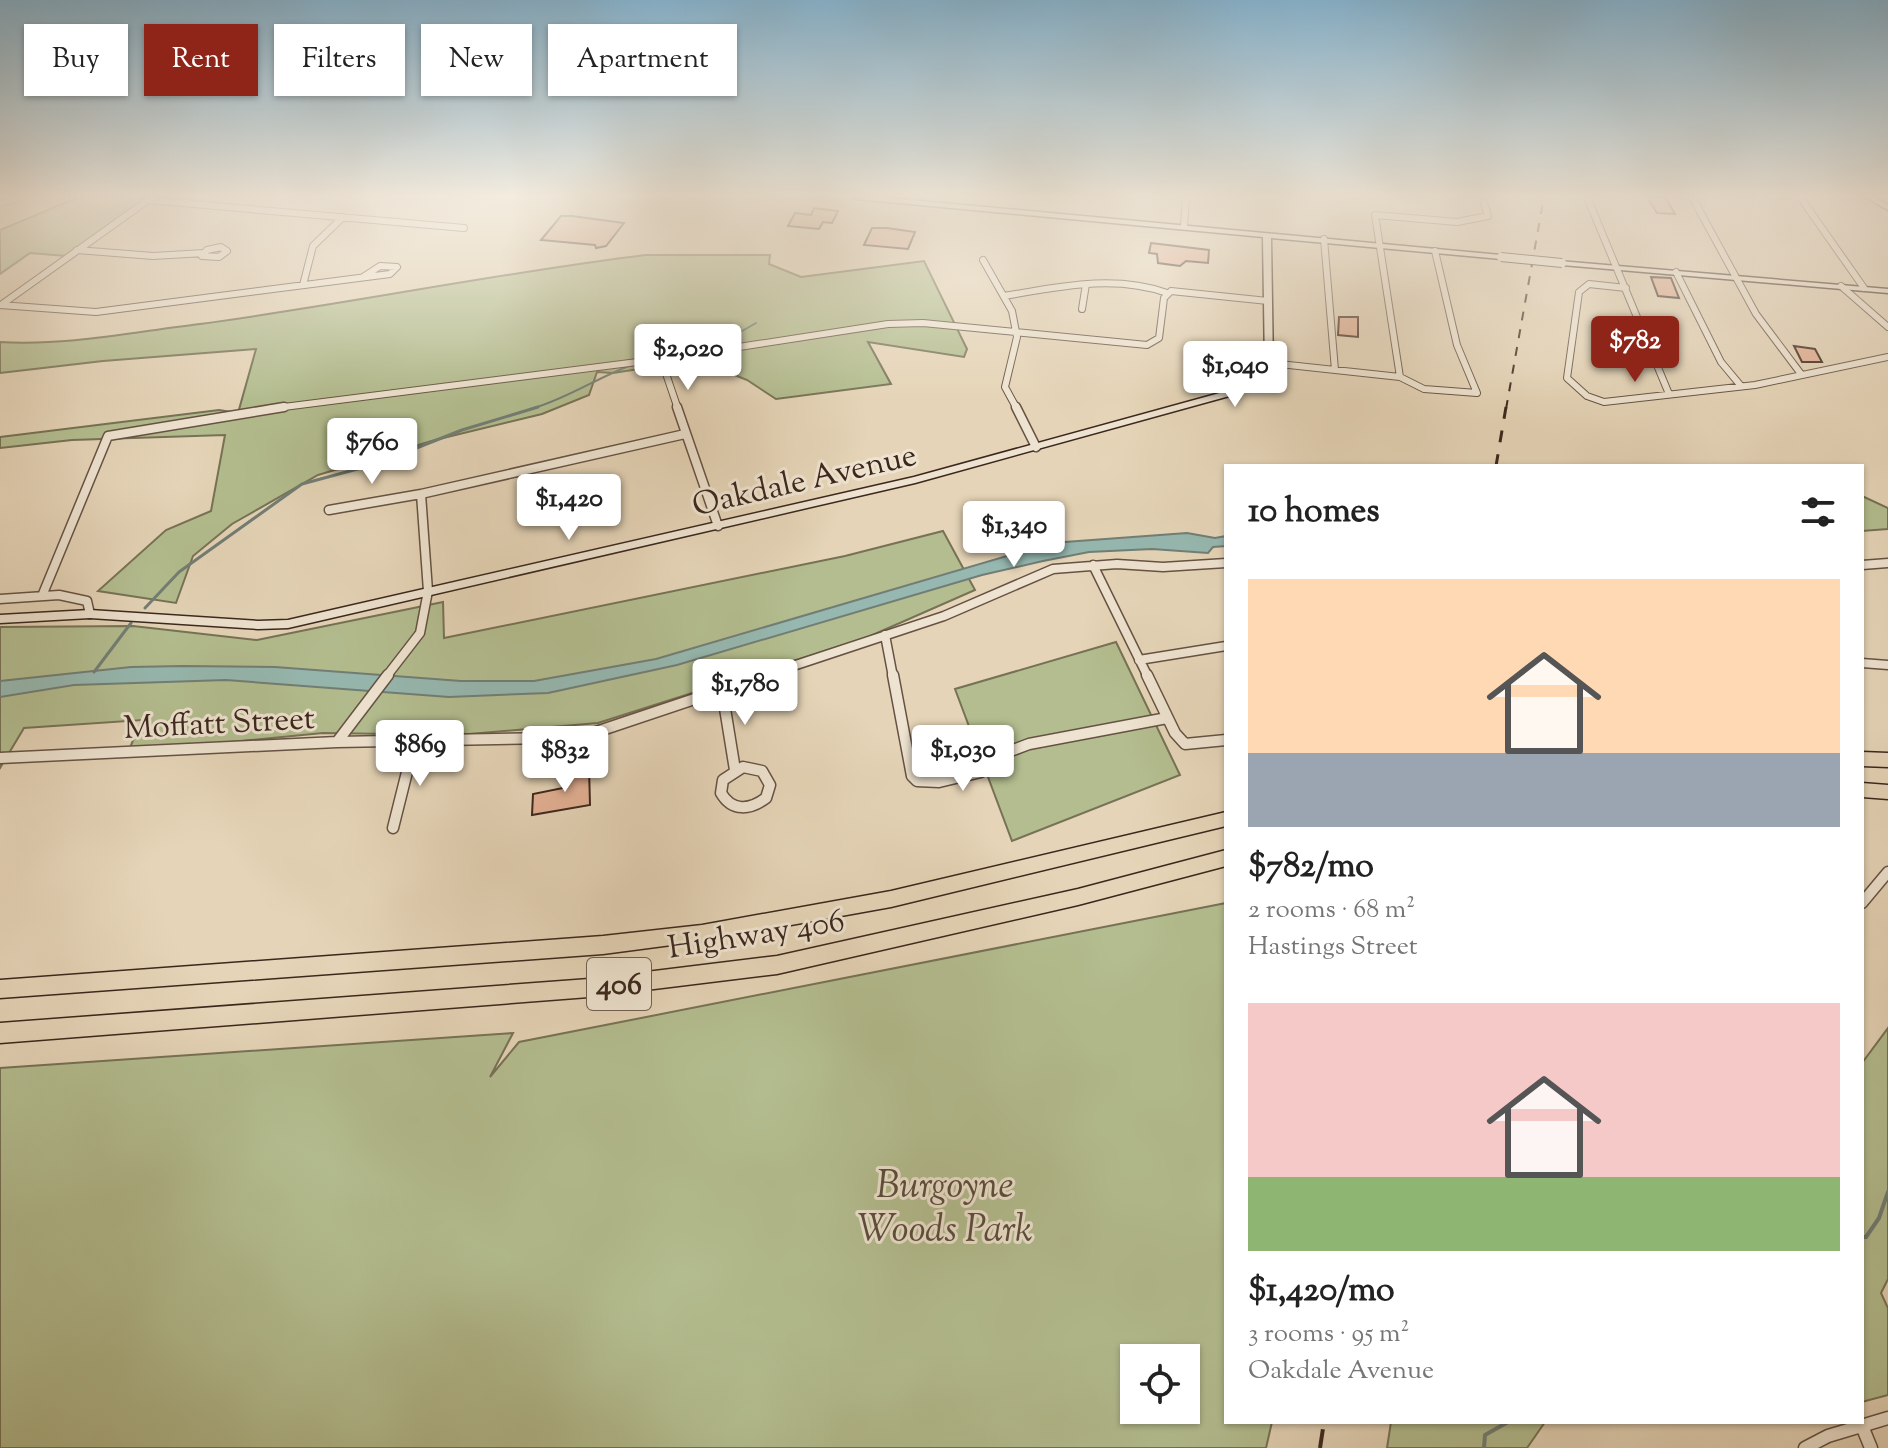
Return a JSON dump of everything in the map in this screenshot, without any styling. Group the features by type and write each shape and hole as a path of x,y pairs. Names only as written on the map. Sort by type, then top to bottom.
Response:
{"highway":[{"path":"1864,759 1888,760"},
{"path":"1864,790 1888,792"},
{"name":"Highway 406","path":"0,989 603,945 702,933 891,899 1224,819"},
{"name":"Highway 406","path":"0,1033 589,988 777,965 1078,897 1224,859"}],"street":[{"path":"0,305 57,265"},
{"path":"303,285 308,265"},
{"path":"986,265 1012,311 1016,333 1005,387 1036,447"},
{"path":"1267,265 1270,363 1400,377"},
{"path":"1326,265 1335,370"},
{"path":"1382,265 1400,377 1404,383 1414,388 1477,393 1457,345 1438,265"},
{"path":"1584,265 1888,291"},
{"path":"1729,265 1787,360 1801,374"},
{"path":"1848,265 1864,288"},
{"path":"0,305 96,312 390,274 397,267 380,266 363,277"},
{"path":"1618,267 1669,394"},
{"path":"1676,272 1721,362 1741,386"},
{"path":"1004,296 1086,284 1268,301"},
{"path":"1082,309 1086,284"},
{"path":"1626,288 1589,284 1579,292 1567,378 1587,396 1604,402 1741,386 1888,357"},
{"path":"1841,286 1888,327"},
{"path":"42,596 108,436 157,424 661,359 888,324 923,323 1153,344 1159,338 1167,293"},
{"path":"661,359 718,526"},
{"name":"Oakdale Avenue","path":"90,614 258,625 288,624 915,480 1242,389 1266,372 1270,363"},
{"path":"329,510 421,494 685,434"},
{"path":"337,742 420,633 428,591 421,494"},
{"name":"Moffatt Street","path":"0,758 337,742 552,738 593,733 944,616 1053,569 1093,565 1163,567 1224,563"},
{"path":"1864,565 1888,563"},
{"path":"1093,565 1167,718 1185,744 1224,740"},
{"path":"0,599 42,596 85,599 90,604 90,614 0,619"},
{"path":"885,635 912,776 917,781 939,782 981,772 1000,755 1029,744 1167,718"},
{"path":"1139,660 1224,646"},
{"path":"1864,663 1888,665"},
{"path":"722,690 735,770"},
{"path":"393,828 415,740"},
{"path":"752,767 765,773 771,785 766,798 752,807 728,804 723,799 721,786 735,770 752,767"},
{"path":"1864,901 1888,872"},
{"path":"1805,1448 1828,1436 1888,1418"},
{"path":"1862,1426 1871,1448"}],"green space":[{"path":"0,265 13,265 0,274"},
{"path":"579,265 770,265 801,277 897,265 926,265 967,349 964,357 868,342 891,384 776,399 747,380 697,360 613,373 597,372 589,395 542,414 435,440 318,475 232,524 193,556 176,603 98,591 166,530 211,511 225,435 72,440 0,448 0,437 219,410 238,413 256,349 0,373 0,342 50,342 125,334"},
{"path":"1864,497 1888,508 1888,529 1864,531"},
{"path":"943,531 975,590 868,637 598,723 458,735 323,733 128,752 142,720 24,728 0,768 0,627 133,626 257,640 443,602 444,638 845,556"},
{"path":"1116,642 1180,775 1012,841 955,689"},
{"name":"Burgoyne Woods Park","path":"1224,903 1224,1424 1272,1424 1266,1448 0,1448 0,1068 513,1033 490,1077 519,1042"},
{"path":"1888,1028 1888,1279 1881,1293 1888,1308 1888,1395 1864,1401 1864,1060"},
{"path":"1391,1424 1544,1424 1527,1448 1387,1448"}],"water":[{"path":"1187,533 1215,538 1224,536 1224,546 1213,547 1208,553 1152,549 1089,552 982,575 677,665 548,693 449,697 226,680 74,685 0,697 0,681 131,667 275,667 461,681 534,681 656,659 1051,543"}],"building":[{"path":"1651,277 1671,278 1679,298 1658,296"},
{"path":"1339,317 1358,317 1358,337 1338,335"},
{"path":"1794,346 1815,349 1822,362 1802,362"},
{"path":"589,767 590,805 532,815 533,794 563,788 562,772"}],"waterway":[{"path":"711,349 756,323"},
{"path":"531,409 629,366"},
{"path":"145,608 179,572 302,484 376,464 462,430 538,407"},
{"path":"94,672 131,623"},
{"path":"1864,1237 1879,1218 1888,1192"},
{"path":"1484,1448 1485,1435 1504,1424"}],"railway":[{"path":"1506,409 1532,265"},
{"path":"1496,464 1506,407"},
{"path":"1320,1448 1324,1424"}]}
